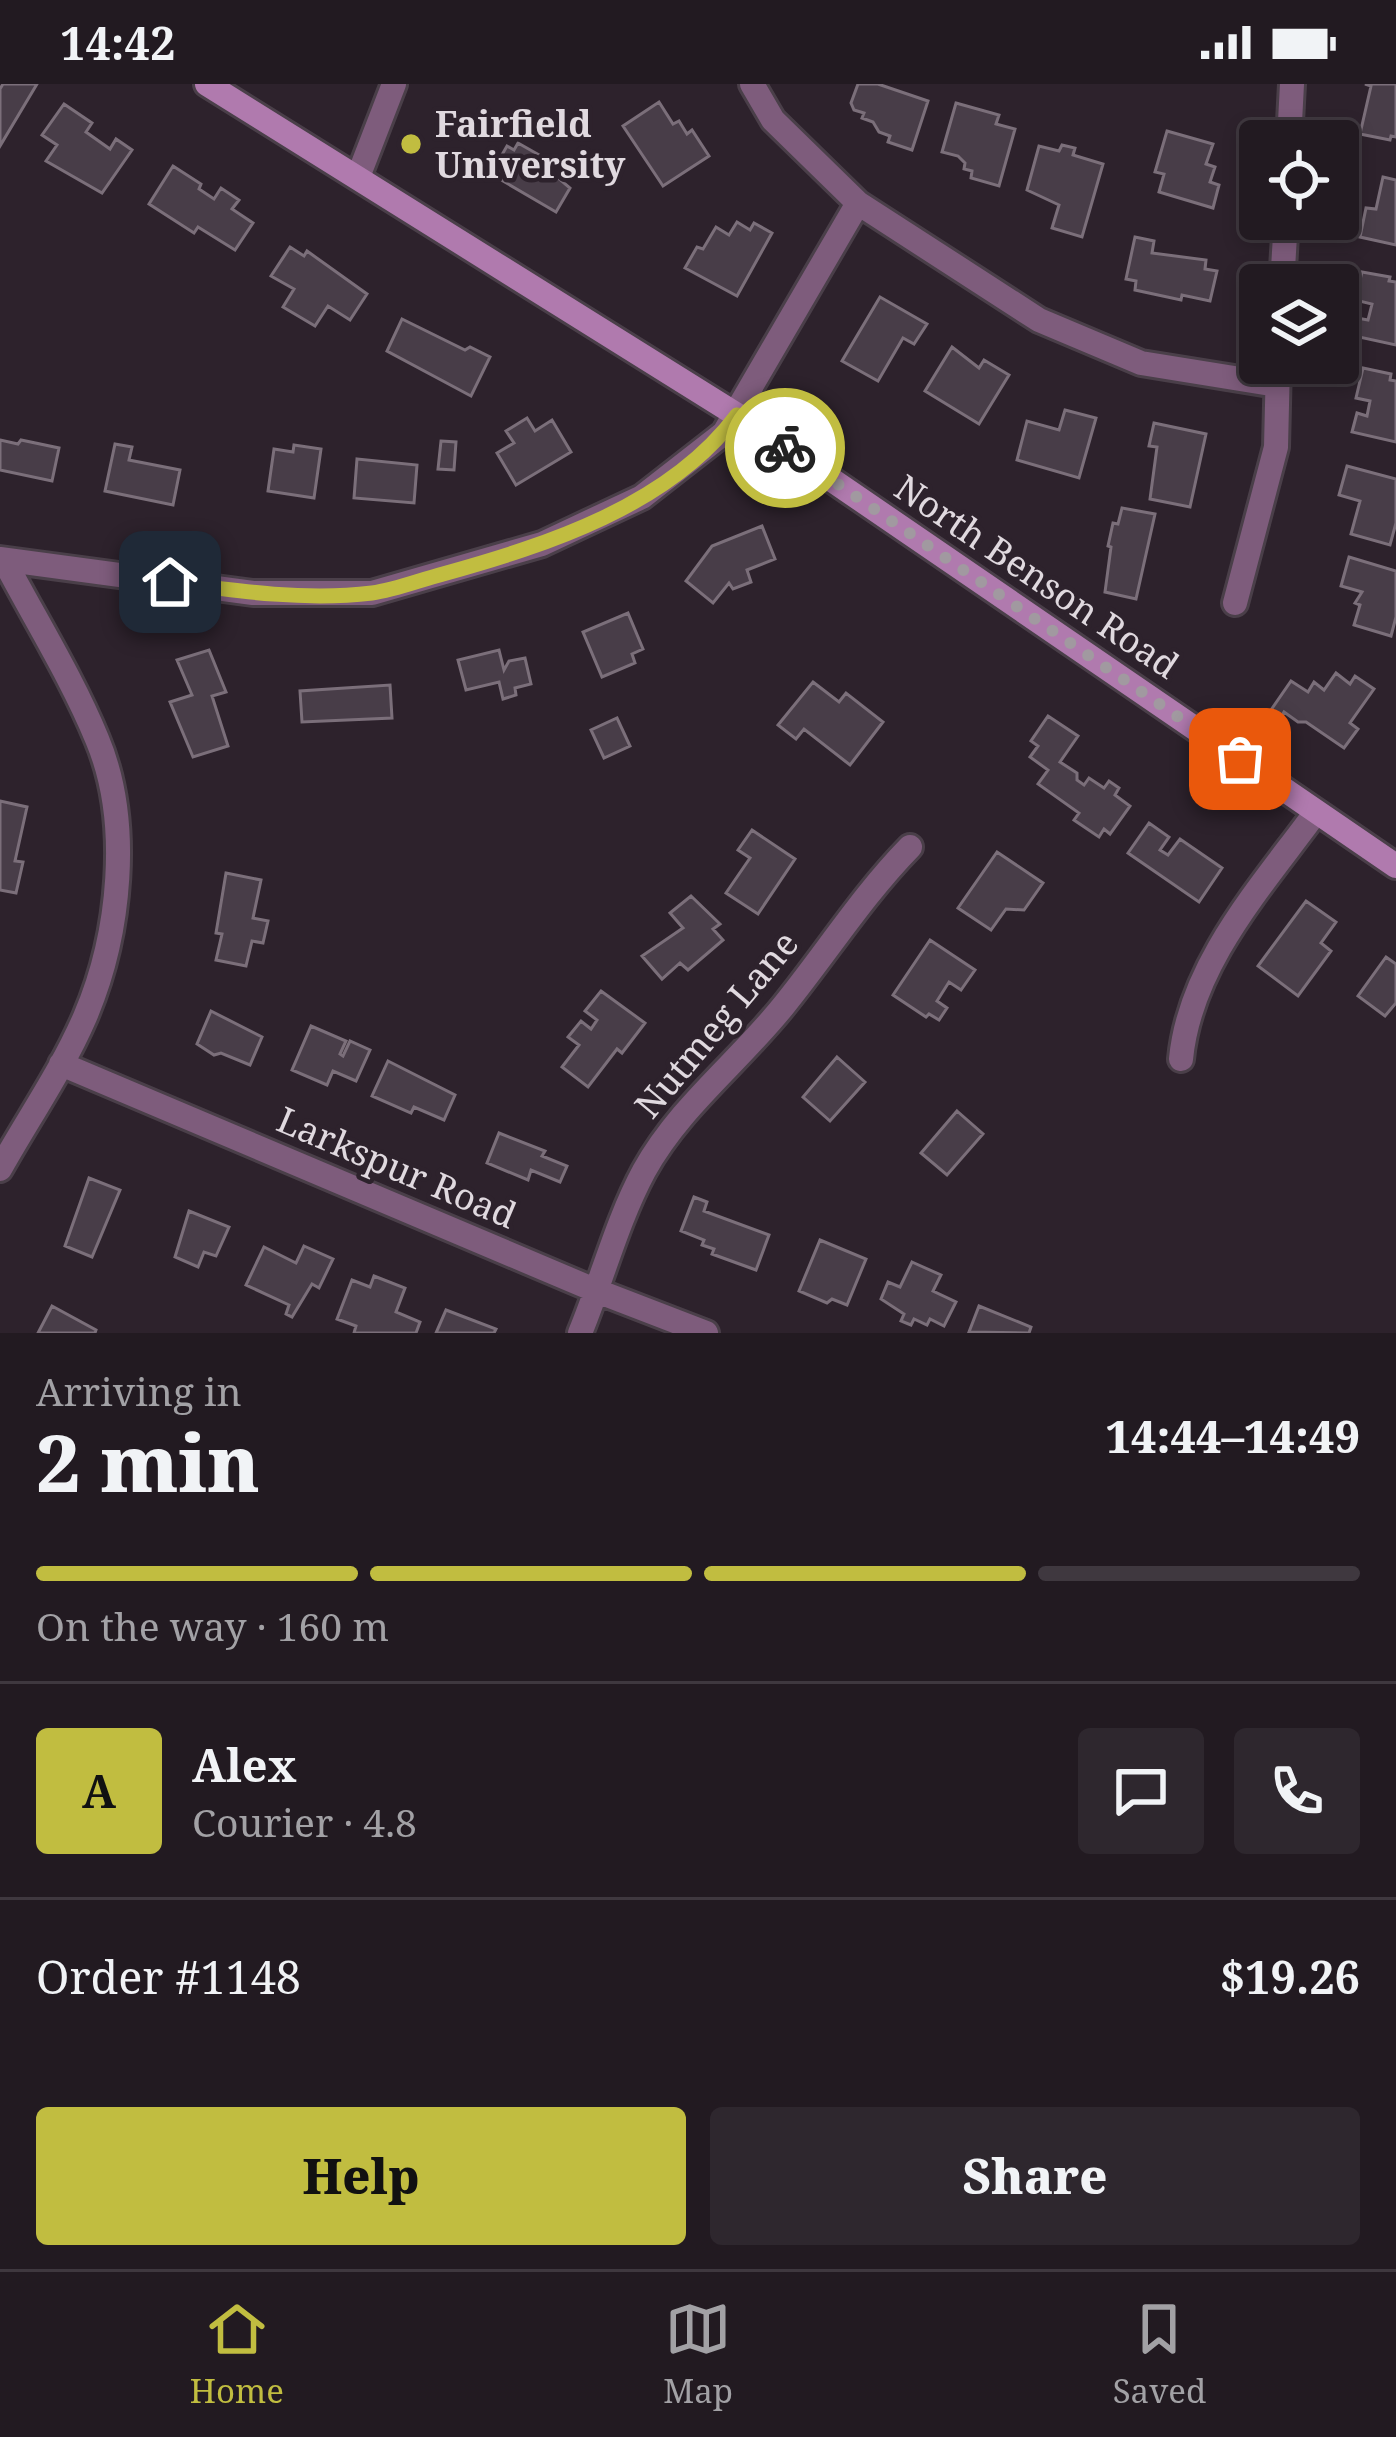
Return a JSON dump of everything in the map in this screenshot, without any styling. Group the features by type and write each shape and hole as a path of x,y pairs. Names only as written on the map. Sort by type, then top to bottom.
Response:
{"main road":[{"name":"North Benson Road","path":"207,84 737,415 1396,866"}],"street":[{"path":"358,177 394,84"},
{"path":"752,84 773,120 858,203 1039,320 1142,363 1239,371"},
{"path":"1290,120 1292,84"},
{"path":"2,560 253,593 372,592 542,544 595,522 642,497 698,456 737,415 858,203"},
{"path":"1235,603 1276,447 1278,384"},
{"path":"0,1169 86,1015 112,921 116,814 98,740 2,560"},
{"path":"1181,1059 1184,1031 1208,972 1235,924 1316,812"},
{"name":"Nutmeg Lane","path":"580,1333 641,1176 664,1137 783,1006 878,880 910,847"},
{"name":"Larkspur Road","path":"61,1064 706,1333"}],"building":[{"path":"3,84 37,84 0,146 0,89"},
{"path":"858,84 878,84 928,101 912,150 888,142 890,136 854,110 851,103"},
{"path":"1365,84 1396,84 1396,137 1360,134 1371,86"},
{"path":"659,102 673,124 679,121 687,134 692,130 709,156 663,186 623,126"},
{"path":"956,103 999,115 996,124 1015,129 999,186 971,178 972,171 964,169 958,156 942,152"},
{"path":"64,104 92,123 86,132 110,149 116,139 132,150 102,193 46,161 57,145 42,135"},
{"path":"1167,131 1213,144 1206,164 1215,167 1210,182 1219,185 1213,208 1159,192 1164,174 1155,172"},
{"path":"518,143 555,164 550,171 570,188 556,212 491,174 507,146 514,150"},
{"path":"1062,145 1075,148 1073,155 1103,164 1082,237 1052,228 1059,205 1027,190 1039,146 1059,151"},
{"path":"173,166 214,199 221,188 239,200 232,209 253,223 235,250 198,227 194,233 149,204"},
{"path":"1383,177 1396,180 1396,245 1360,237 1366,208 1376,209"},
{"path":"737,222 750,230 754,223 772,233 737,296 685,268 716,227 729,235"},
{"path":"1135,237 1154,241 1152,253 1206,260 1205,269 1217,271 1210,301 1135,290 1136,281 1126,279"},
{"path":"290,247 304,256 307,251 367,294 350,320 328,306 315,326 283,307 294,289 271,276"},
{"path":"1362,272 1396,282 1396,345 1359,337 1359,318 1368,320 1372,304 1359,301"},
{"path":"880,297 927,324 914,344 903,338 878,381 842,361"},
{"path":"402,319 490,357 471,396 387,351"},
{"path":"952,347 979,368 984,360 1009,375 979,424 925,391"},
{"path":"1363,368 1391,374 1390,380 1396,381 1396,442 1352,432 1357,413 1367,416 1370,401 1356,398"},
{"path":"1065,410 1096,418 1079,478 1017,460 1027,421 1059,430"},
{"path":"527,418 535,431 552,420 571,452 516,485 497,453 514,443 506,431"},
{"path":"1154,423 1206,434 1190,507 1150,499 1157,447 1149,446"},
{"path":"0,440 59,448 52,481 0,470"},
{"path":"441,441 456,442 454,470 438,469"},
{"path":"115,444 132,447 129,460 180,470 173,505 105,491"},
{"path":"294,445 321,449 314,498 268,491 274,449 293,452"},
{"path":"357,459 417,465 414,503 354,498"},
{"path":"1347,466 1396,479 1396,523 1390,545 1351,534 1360,501 1339,495"},
{"path":"1122,508 1155,514 1136,599 1105,592 1108,546"},
{"path":"762,526 775,559 747,570 751,582 733,589 729,583 713,603 686,581 712,546"},
{"path":"1349,557 1396,571 1391,636 1354,625 1360,605 1355,603 1362,592 1341,586"},
{"path":"628,613 643,649 632,654 635,663 602,677 583,632"},
{"path":"209,650 226,692 212,696 228,746 193,757 170,702 192,695 177,660"},
{"path":"499,650 504,670 509,661 525,658 531,684 515,688 516,695 503,699 499,682 466,690 458,660"},
{"path":"1336,673 1350,684 1355,676 1374,689 1350,723 1358,729 1344,748 1306,722 1271,710 1291,681 1308,692 1314,682 1324,690"},
{"path":"813,682 839,702 846,693 883,722 850,765 804,729 796,739 778,725"},
{"path":"390,685 392,718 302,722 300,691"},
{"path":"1048,716 1078,736 1060,762 1077,773 1084,785 1089,778 1104,788 1109,781 1119,788 1115,795 1130,806 1110,834 1104,829 1099,837 1074,820 1079,813 1038,784 1048,770 1030,757 1038,746 1031,741"},
{"path":"617,718 630,746 604,758 591,730"},
{"path":"0,801 27,807 15,861 23,862 16,893 0,890"},
{"path":"1149,823 1169,837 1160,850 1168,855 1180,839 1222,868 1199,902 1128,853"},
{"path":"752,830 795,859 758,914 726,893 750,858 738,850"},
{"path":"997,852 1043,883 1024,910 1006,909 991,930 958,908"},
{"path":"226,873 261,880 253,918 268,921 263,943 252,941 246,966 216,960"},
{"path":"691,896 720,924 713,929 723,940 688,970 680,963 662,979 642,956 683,928 670,913"},
{"path":"1306,901 1336,922 1321,943 1331,951 1298,996 1258,966"},
{"path":"930,940 975,970 961,990 949,982 937,1001 947,1008 939,1020 893,995"},
{"path":"1386,957 1396,964 1396,1003 1385,1016 1358,996"},
{"path":"601,991 645,1023 622,1053 617,1049 588,1087 562,1067 579,1045 568,1037 581,1021 591,1029 597,1020 585,1011"},
{"path":"211,1011 262,1037 250,1065 221,1053 214,1055 197,1044"},
{"path":"311,1026 346,1041 343,1056 350,1041 370,1050 356,1081 333,1071 327,1085 292,1070"},
{"path":"837,1057 865,1082 830,1121 803,1097"},
{"path":"388,1061 455,1095 444,1120 414,1107 411,1113 372,1096"},
{"path":"957,1111 983,1134 947,1175 921,1153"},
{"path":"499,1133 545,1151 542,1156 567,1166 560,1182 531,1170 528,1180 487,1163"},
{"path":"89,1178 120,1190 92,1257 65,1246"},
{"path":"694,1197 707,1202 704,1211 769,1235 756,1270 712,1254 714,1249 702,1245 704,1240 681,1231"},
{"path":"189,1211 229,1227 216,1256 204,1252 198,1267 175,1257"},
{"path":"820,1240 866,1259 847,1305 832,1299 827,1303 799,1291"},
{"path":"304,1246 333,1259 319,1288 312,1284 292,1317 286,1314 289,1305 246,1285 264,1247 296,1263"},
{"path":"912,1262 941,1275 933,1291 956,1302 944,1326 930,1319 927,1325 914,1319 911,1325 901,1321 904,1314 881,1299 888,1282 900,1287"},
{"path":"374,1276 405,1288 396,1312 420,1322 416,1333 354,1333 356,1326 337,1319 352,1280 370,1287"},
{"path":"52,1306 96,1330 95,1333 38,1333"},
{"path":"979,1306 1031,1327 1029,1333 969,1332"},
{"path":"446,1310 496,1329 494,1333 436,1333"}],"way so far":[{"path":"785,448 1240,759"}],"place":[{"name":"Fairfield University","path":"411,144"}],"route":[{"path":"170,582 253,593 372,592 542,544 595,522 642,497 698,456 737,415 785,448"}]}
